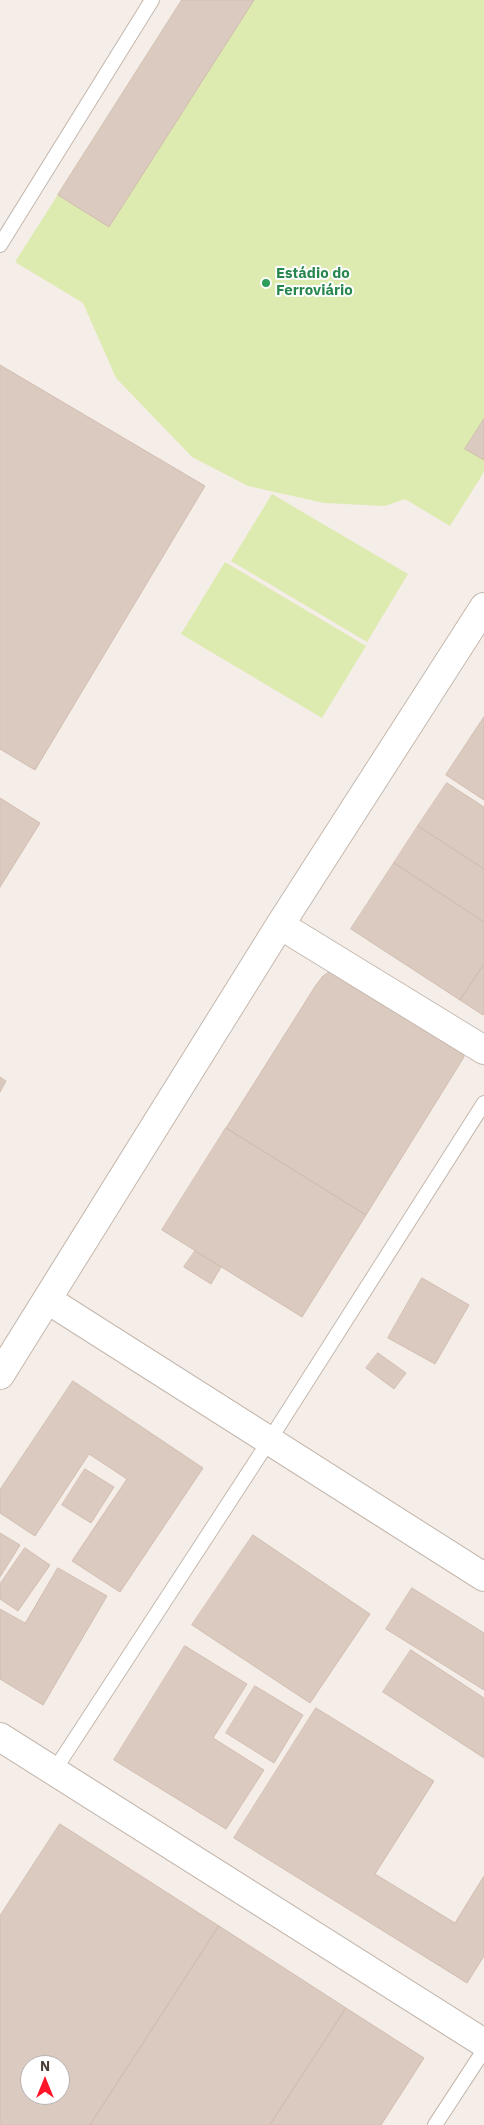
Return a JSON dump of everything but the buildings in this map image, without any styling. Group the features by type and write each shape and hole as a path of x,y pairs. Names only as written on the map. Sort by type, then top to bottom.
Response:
{"street":[{"path":"0,1375 280,925 484,607"},
{"path":"280,925 484,1050"},
{"path":"48,1300 484,1577"},
{"path":"0,1737 484,2043"}],"lane":[{"path":"0,245 152,0"},
{"path":"54,1771 484,1104"},
{"path":"435,2125 484,2050"}],"green space":[{"name":"Estádio do Ferroviário","path":"182,0 484,0 484,472 450,526 405,499 385,506 324,503 248,486 192,457 116,378 83,303 15,262"},
{"path":"272,494 408,574 367,642 231,561"},
{"path":"225,562 366,646 322,718 181,634"}],"place":[{"name":"Estádio do Ferroviário","path":"266,283"}]}
